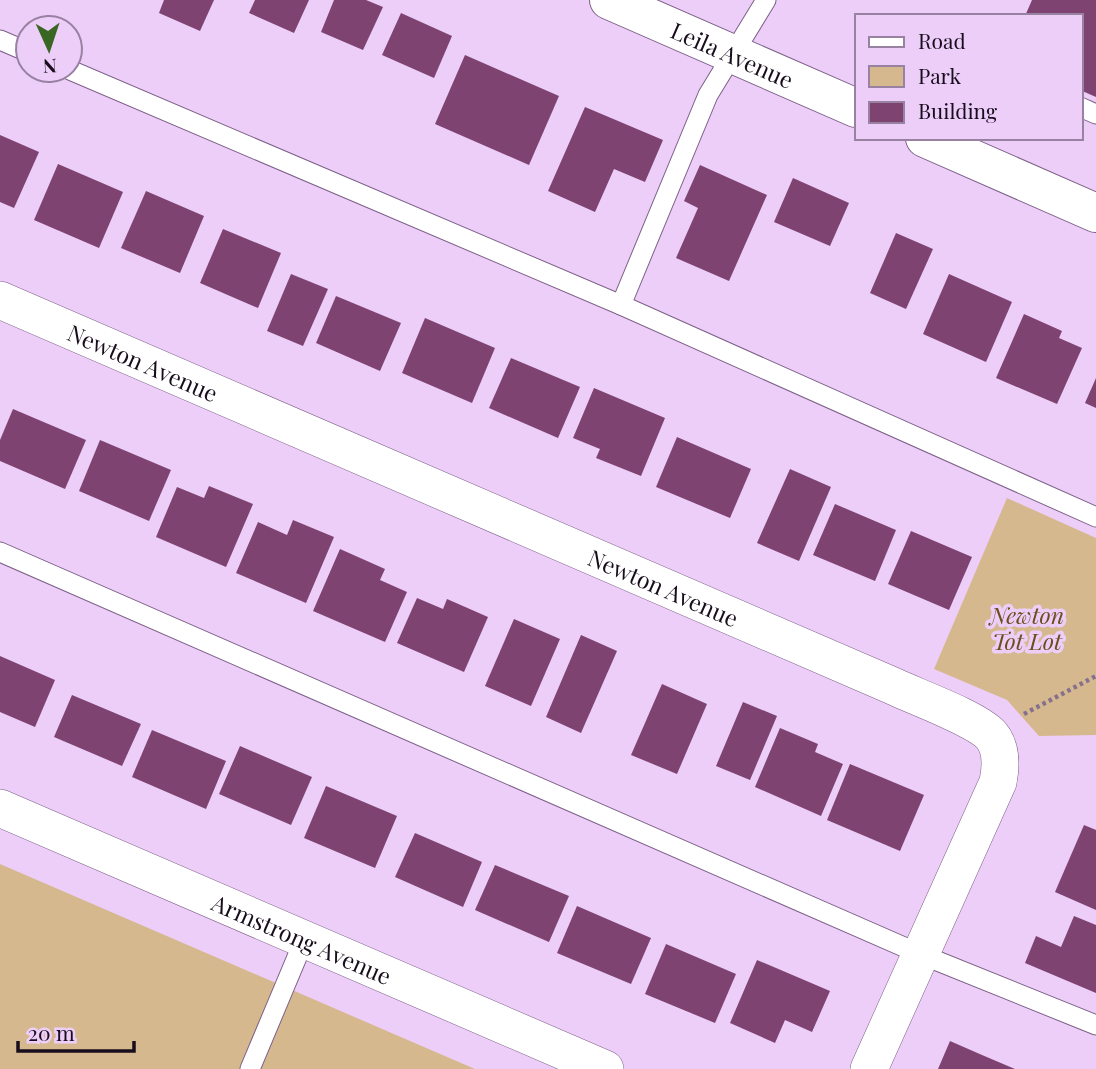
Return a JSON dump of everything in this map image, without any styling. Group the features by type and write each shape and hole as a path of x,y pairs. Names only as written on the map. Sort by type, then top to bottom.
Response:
{"main road":[{"name":"Leila Avenue","path":"609,0 855,108"},
{"path":"930,140 1096,213"}],"street":[{"name":"Newton Avenue","path":"0,300 893,686 980,726 990,734"},
{"path":"869,1069 998,782 1000,760 990,734"},
{"name":"Armstrong Avenue","path":"0,808 605,1069"}],"lane":[{"path":"621,305 708,94 766,0"},
{"path":"84,76 621,305 1096,517"},
{"path":"0,552 920,954 1096,1025"},
{"path":"250,1069 305,939"}],"path":[{"path":"990,734 1096,676"}],"green space":[{"name":"Newton Tot Lot","path":"1007,498 1096,538 1096,735 1039,736 1007,700 934,669"},
{"path":"0,864 475,1069 0,1069"}],"building":[{"path":"164,0 214,0 200,31 159,13"},
{"path":"255,0 309,0 294,33 249,13"},
{"path":"334,0 366,0 383,7 363,50 321,32"},
{"path":"1032,0 1096,0 1096,97 1082,91 1082,14 1026,14"},
{"path":"401,13 452,36 434,78 382,55"},
{"path":"465,55 559,96 529,165 435,124"},
{"path":"585,107 663,140 645,182 614,169 595,212 548,191"},
{"path":"0,135 39,152 14,208 0,202"},
{"path":"58,164 123,192 99,248 34,220"},
{"path":"700,165 767,195 729,281 676,258 698,208 684,201"},
{"path":"793,178 849,203 830,246 774,222"},
{"path":"146,191 204,216 180,273 121,248"},
{"path":"223,229 281,253 258,308 200,283"},
{"path":"896,233 933,249 906,309 870,293"},
{"path":"291,274 328,289 303,346 267,331"},
{"path":"949,274 1012,302 986,362 923,334"},
{"path":"336,296 401,323 380,371 316,343"},
{"path":"1024,314 1062,331 1059,338 1082,348 1057,404 996,378"},
{"path":"425,318 495,348 472,403 402,373"},
{"path":"511,358 580,387 558,438 489,408"},
{"path":"1096,378 1096,408 1085,403"},
{"path":"594,388 665,418 641,476 596,458 600,449 573,438"},
{"path":"13,409 86,440 65,489 0,461 0,440"},
{"path":"677,437 751,469 730,518 656,487"},
{"path":"100,440 171,470 149,521 79,491"},
{"path":"790,469 831,487 799,561 757,543"},
{"path":"209,486 253,504 226,567 156,537 177,487 204,498"},
{"path":"835,504 896,530 875,581 813,555"},
{"path":"293,520 334,537 306,603 236,573 258,522 287,535"},
{"path":"911,531 972,557 949,610 888,584"},
{"path":"340,549 385,569 380,580 407,592 385,642 313,611"},
{"path":"417,598 443,609 447,599 488,617 464,672 397,643"},
{"path":"514,619 560,639 531,706 485,686"},
{"path":"581,635 617,651 581,733 546,717"},
{"path":"0,656 55,680 35,727 0,712"},
{"path":"662,684 707,704 677,774 631,755"},
{"path":"72,695 141,724 122,766 54,737"},
{"path":"743,702 777,716 750,780 716,766"},
{"path":"780,728 818,744 815,752 843,764 821,816 755,787"},
{"path":"152,730 226,761 206,809 132,777"},
{"path":"240,746 312,777 291,825 219,794"},
{"path":"850,764 924,795 900,851 827,820"},
{"path":"326,786 397,816 375,868 304,838"},
{"path":"1084,825 1096,830 1096,910 1055,892"},
{"path":"415,833 482,862 463,907 395,877"},
{"path":"495,865 569,896 549,942 475,910"},
{"path":"577,906 651,938 631,984 557,953"},
{"path":"1074,916 1096,925 1096,993 1025,963 1036,936 1061,947"},
{"path":"666,944 736,974 715,1023 645,994"},
{"path":"757,960 830,991 812,1032 785,1020 775,1043 730,1023"},
{"path":"950,1041 982,1055 1015,1069 938,1069"}]}
